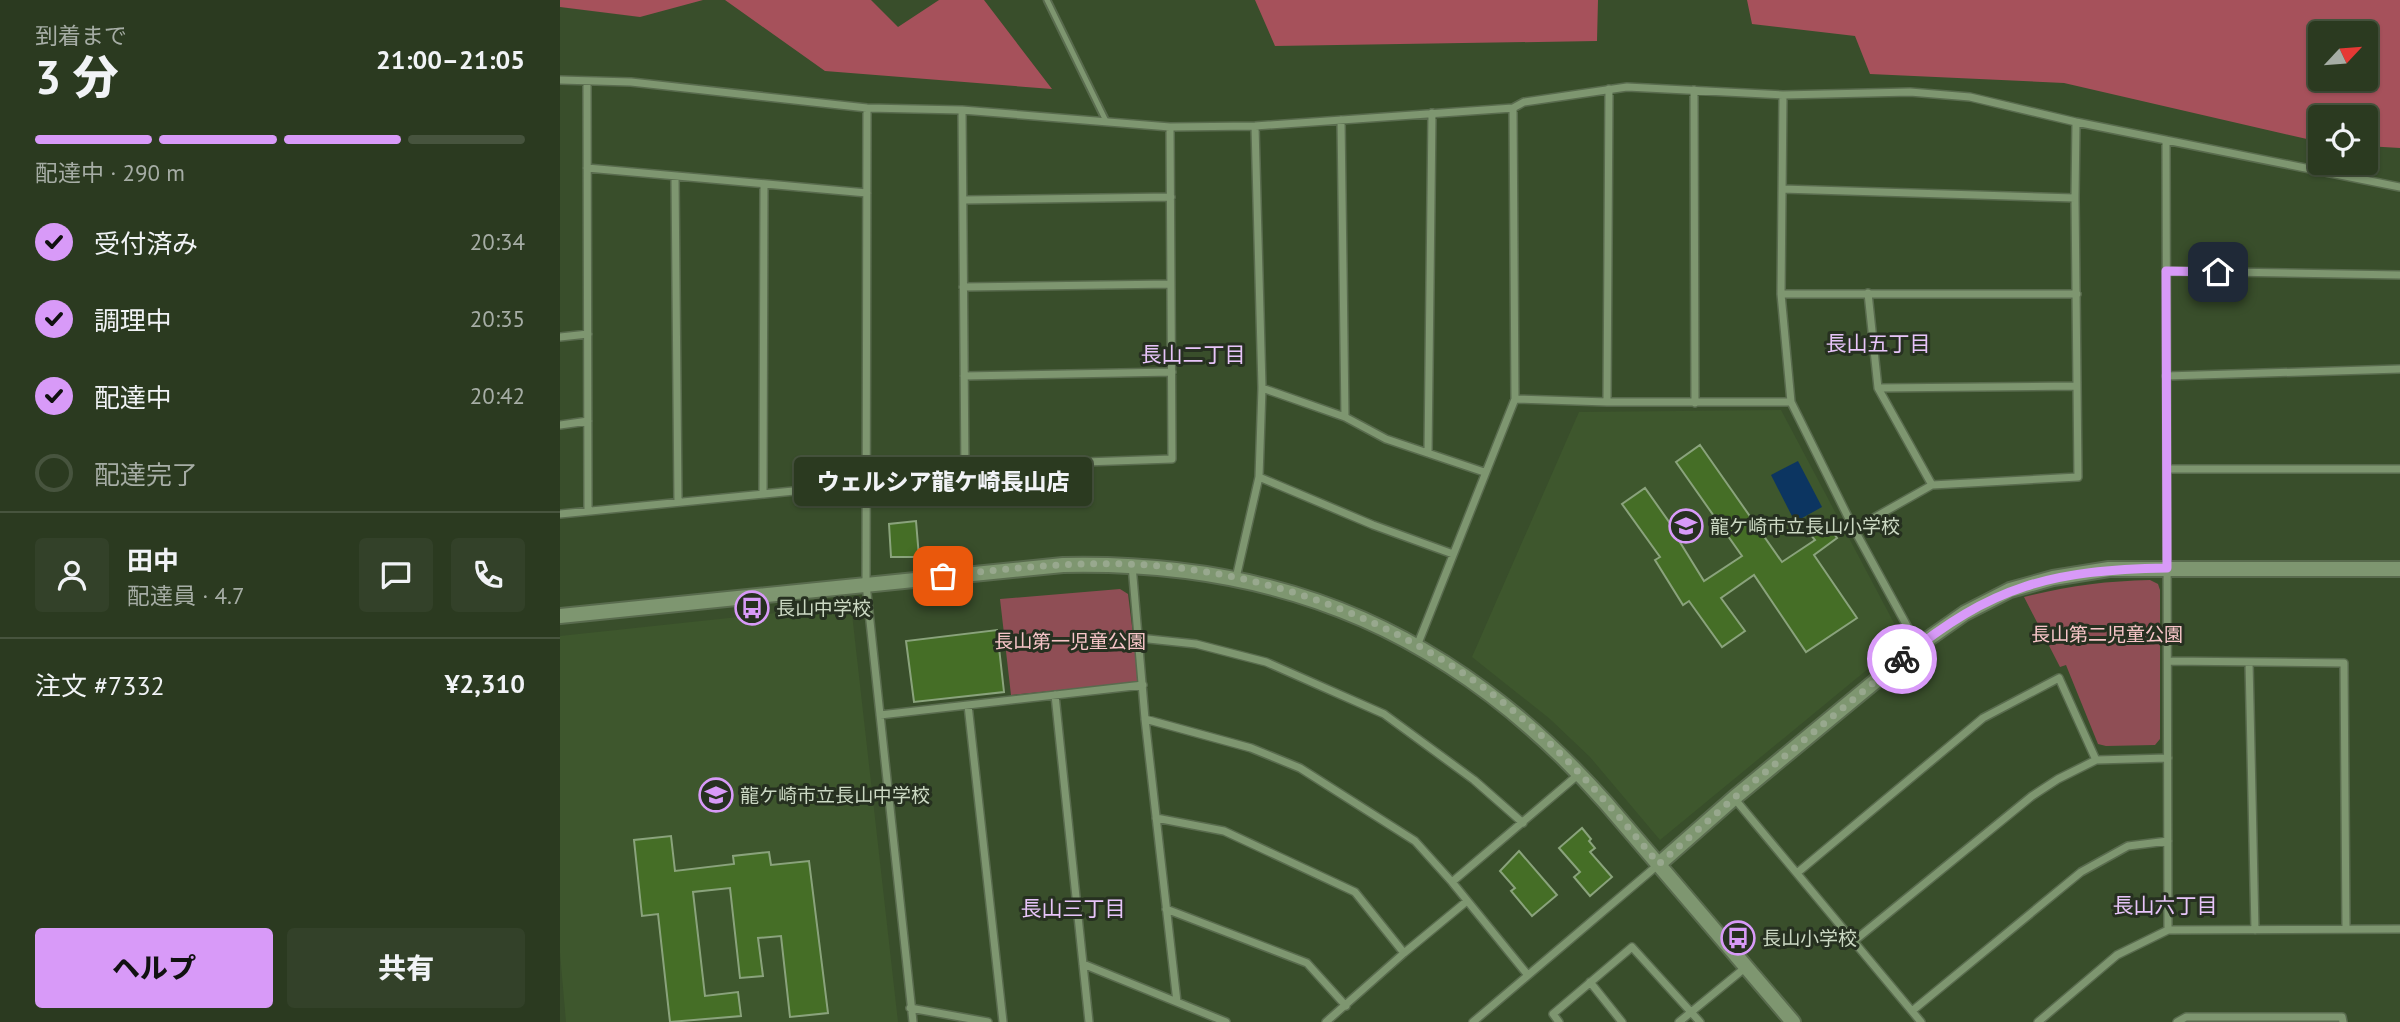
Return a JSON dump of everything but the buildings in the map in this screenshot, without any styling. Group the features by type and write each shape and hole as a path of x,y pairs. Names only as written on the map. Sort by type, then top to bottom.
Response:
{"street":[{"path":"560,80 631,82 867,108 962,110 1170,127 1255,126 1513,108 1524,102 1627,87 1783,95 1910,92 1970,97 2076,122 2400,187"},
{"path":"587,81 588,511"},
{"path":"1607,402 1609,89"},
{"path":"1694,90 1695,403"},
{"path":"1783,95 1781,294 1791,402 1854,529 1918,646"},
{"path":"867,108 866,584 913,1022"},
{"path":"1417,646 1515,399 1513,108"},
{"path":"962,110 965,472"},
{"path":"1428,453 1432,113"},
{"path":"1341,120 1345,417"},
{"path":"1854,529 1932,485 2078,477 2076,122"},
{"path":"1236,578 1259,477 1262,388 1255,126"},
{"path":"560,514 1055,463 1172,459 1170,127"},
{"path":"2166,140 2168,930"},
{"path":"587,168 867,193"},
{"path":"675,176 678,502"},
{"path":"764,184 764,494"},
{"path":"1782,190 2075,198"},
{"path":"962,200 1171,197"},
{"path":"2166,271 2400,275"},
{"path":"963,287 1171,284"},
{"path":"1868,293 1878,388 1932,485"},
{"path":"1781,294 2077,294"},
{"path":"560,337 588,334"},
{"path":"2166,376 2400,369"},
{"path":"964,376 1172,372"},
{"path":"1878,388 2076,386"},
{"path":"1262,388 1345,417 1386,439 1484,472"},
{"path":"1515,399 1791,402"},
{"path":"560,425 588,421"},
{"path":"2167,469 2400,469"},
{"path":"1259,477 1373,525 1453,554"},
{"path":"560,616 1063,565 1178,568 1236,578 1297,593 1375,625 1417,646 1487,690 1524,720 1580,773 1793,1022"},
{"path":"1132,565 1145,719 1177,1002"},
{"path":"1478,1020 1527,974 1734,798 1918,646 1965,613 2010,590 2079,572 2109,569 2400,569"},
{"path":"1139,638 1196,644 1266,662 1384,714 1474,780 1523,823"},
{"path":"2168,661 2343,663 2346,929"},
{"path":"2249,662 2255,930"},
{"path":"1797,873 1983,718 2059,678 2096,760"},
{"path":"880,715 1143,685"},
{"path":"1055,695 1089,1022"},
{"path":"968,705 1003,1022"},
{"path":"1145,719 1251,748 1300,768 1415,841 1527,974"},
{"path":"1854,941 2032,796 2058,779 2096,760 2168,758"},
{"path":"1452,882 1580,773"},
{"path":"1734,798 1921,1022"},
{"path":"1156,818 1224,831 1355,891 1404,953"},
{"path":"1912,1011 2081,872 2128,846 2168,841"},
{"path":"1326,1022 1467,901"},
{"path":"1166,909 1307,962 1346,1006"},
{"path":"2038,1022 2117,955 2168,930 2400,929"},
{"path":"1559,1022 1553,1014 1632,947 1700,1022"},
{"path":"1083,964 1226,1022"},
{"path":"1679,1022 1746,967"},
{"path":"1590,982 1622,1022"},
{"path":"910,1008 988,1022"},
{"path":"2177,1022 2186,1017 2252,1020 2342,1017 2343,1022"}],"lane":[{"path":"1047,0 1107,121"}],"shaded area":[{"path":"560,0 703,0 640,17 560,7"},
{"path":"725,0 871,0 898,27 939,0 984,0 1052,89 825,71"},
{"path":"1255,0 1598,0 1597,41 1275,46"},
{"path":"1747,0 2400,0 2400,148 2378,147 2378,105 2308,105 2308,139 2064,83 1870,74 1855,36 1752,24"},
{"name":"龍ケ崎市立長山小学校","path":"1781,410 1903,640 1660,840 1590,757 1550,719 1472,657 1579,412"},
{"name":"龍ケ崎市立長山中学校","path":"851,605 898,1022 566,1022 560,953 560,636"}],"green space":[{"name":"長山第二児童公園","path":"2150,580 2158,584 2160,590 2160,739 2155,745 2098,744 2066,665 2060,667 2024,597 2087,585"},
{"name":"長山第一児童公園","path":"1120,589 1128,594 1139,682 1011,695 1000,599"}],"water":[{"path":"1798,461 1822,507 1795,522 1771,475"}],"way so far":[{"path":"943,576 1063,565 1132,565 1178,568 1236,578 1315,600 1417,646 1487,690 1524,720 1580,773 1659,864 1902,659"}],"place":[{"name":"龍ケ崎市立長山小学校","path":"1686,526"},
{"name":"ウェルシア龍ケ崎長山店","path":"943,576"},
{"name":"長山中学校","path":"752,608"},
{"name":"龍ケ崎市立長山中学校","path":"716,795"},
{"name":"長山小学校","path":"1738,938"}],"district":[{"name":"長山五丁目","path":"1878,344"},
{"name":"長山二丁目","path":"1193,355"},
{"name":"長山六丁目","path":"2165,906"},
{"name":"長山三丁目","path":"1073,909"}],"route":[{"path":"1902,659 1944,626 2010,590 2079,572 2167,568 2166,271 2218,272"}]}
